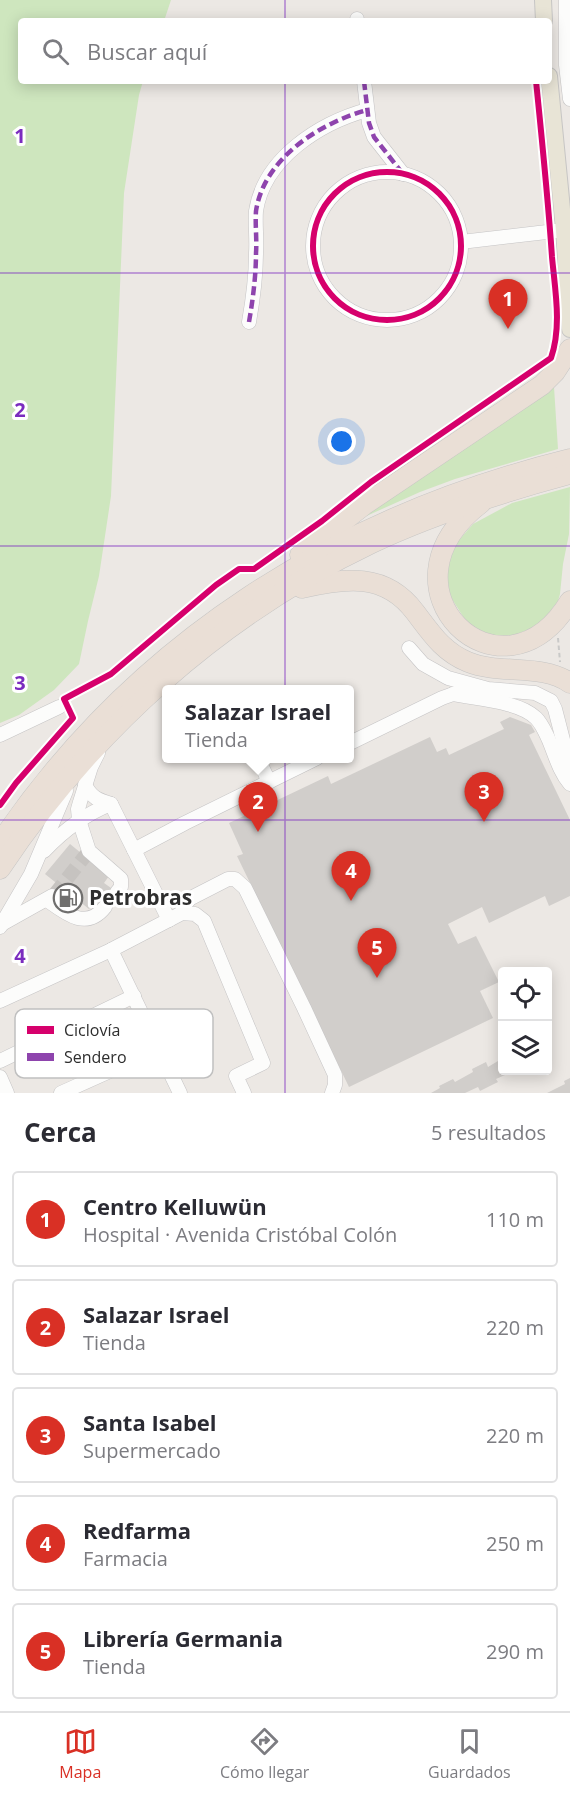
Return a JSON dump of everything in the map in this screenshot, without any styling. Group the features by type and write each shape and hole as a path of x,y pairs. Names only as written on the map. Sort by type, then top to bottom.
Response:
{"highway":[{"path":"0,869 37,817 106,735 157,687 272,590 308,548 364,504 542,385 555,372 570,349"},
{"path":"272,590 321,570 372,543 432,518 566,468"},
{"path":"0,843 58,767 132,688 180,646 272,590 334,546 409,511 485,483 566,468"},
{"path":"487,498 458,525 442,551 436,578 442,604 448,613 462,629 479,640 499,646 509,646 529,641 548,628 570,601"},
{"path":"272,590 337,580 361,580 372,583 400,597 414,611 434,638 458,658 490,668 542,672 565,680"}],"main road":[{"path":"550,84 564,230 570,329"}],"street":[{"path":"566,0 566,65 570,99"},
{"path":"364,84 369,123 374,136 402,174"},
{"path":"249,322 256,263 256,211 266,182 283,160 309,137 332,123 367,110"},
{"path":"376,173 402,174 425,183 443,199 455,219 460,242 457,268 445,291 431,305 414,315 388,320 369,317 350,310 330,294 317,271 314,258 314,232 323,208 340,188 363,176 376,173"},
{"path":"460,242 564,230"},
{"path":"409,648 423,664 439,674 488,689"},
{"path":"354,741 460,691 488,689 535,693 551,701 555,709 569,763"},
{"path":"453,694 512,705 536,718 548,737 560,768 570,784"},
{"path":"0,735 59,707"},
{"path":"106,735 91,767 78,809 79,820 89,851 121,879 121,887 117,892"},
{"path":"260,763 269,782"},
{"path":"134,850 309,763"},
{"path":"1,926 31,874 77,767"},
{"path":"85,785 96,799 111,804 169,920"},
{"path":"38,857 56,838 79,820 111,804"},
{"path":"188,914 184,904 228,879 235,879 245,888 335,1075 332,1093"},
{"path":"1,926 50,898 69,916 78,919 94,916 105,907"},
{"path":"0,1000 111,950 169,920 188,914 204,921 263,1063 236,1076 244,1093"},
{"path":"111,950 140,1009"},
{"path":"107,1009 134,996"},
{"path":"0,1060 15,1053"},
{"path":"0,1077 7,1093"},
{"path":"61,1093 94,1078"},
{"path":"170,1078 176,1092"}],"path":[{"path":"556,620 565,680"}],"green space":[{"path":"0,0 171,0 165,18 18,18 18,84 142,84 124,193 111,496 99,576 79,664 54,690 19,715 0,723"},
{"path":"554,387 558,449 455,479 362,518"},
{"path":"570,487 569,534 558,601 540,625 512,636 494,636 469,626 445,588 452,548 473,524 512,503"}],"building":[{"path":"510,717 531,725 535,732 529,735 570,820 570,896 549,906 545,896 489,923 482,907 448,924 458,944 476,936 498,980 498,982 480,991 493,1018 349,1087 237,856 243,854 229,823 328,776 331,784 430,737 437,752 446,748 449,755 504,729 500,722"},
{"path":"70,844 109,876 104,883 111,888 99,903 96,901 89,909 45,874"},
{"path":"113,889 122,896 110,911 102,904"},
{"path":"498,1061 498,1075 505,1075 496,1079 498,1082 480,1091 478,1087 465,1093 431,1093 453,1079 455,1082 473,1072 472,1069 486,1062 488,1067"},
{"path":"570,1078 570,1093 547,1093 565,1084 564,1081"}],"tunnel":[{"path":"54,895 89,851"}],"marked path":[{"path":"364,84 369,123 374,137 403,174"},
{"path":"249,322 255,270 256,211 261,192 270,175 282,159 313,134 331,124 367,110"}],"cycle path":[{"path":"0,805 16,783 73,718 64,699 111,674 216,585 239,569 254,569 322,521 371,482 551,358 556,333 557,308 536,84"},
{"path":"387,172 415,178 439,194 455,218 461,246 455,274 439,298 415,314 387,320 359,314 335,298 319,274 313,246 319,218 335,194 359,178 387,172"}],"place":[{"name":"Centro Kelluwün","path":"508,329"},
{"name":"Santa Isabel","path":"484,822"},
{"name":"Salazar Israel","path":"258,832"},
{"name":"Petrobras","path":"68,898"},
{"name":"Redfarma","path":"351,901"},
{"name":"Librería Germania","path":"377,978"}]}
